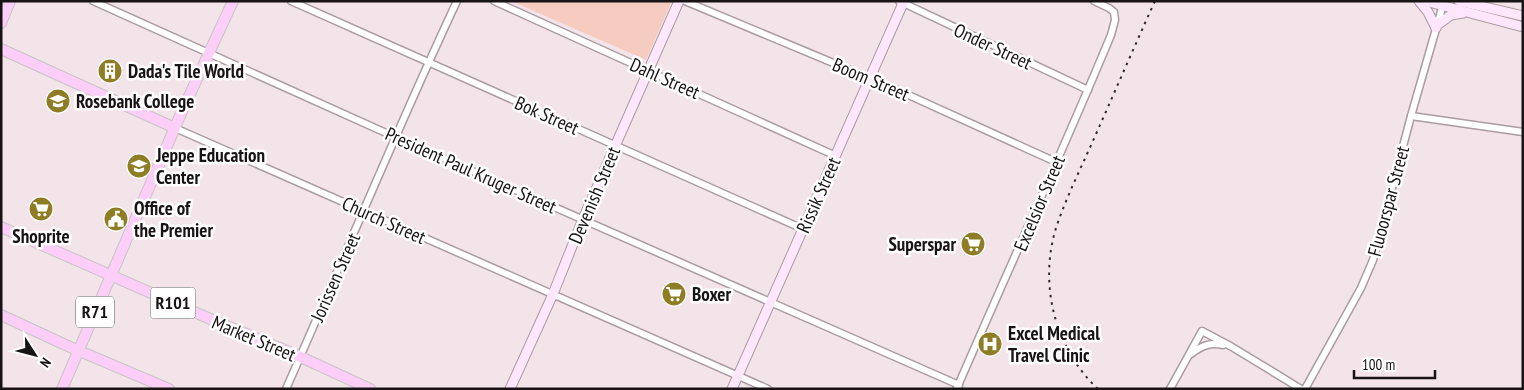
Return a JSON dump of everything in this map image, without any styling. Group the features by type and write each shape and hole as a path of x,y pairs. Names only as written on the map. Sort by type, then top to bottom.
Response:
{"main road":[{"path":"1,23 10,1"},
{"path":"111,275 233,1"},
{"name":"Devenish Street","path":"510,389 679,1"},
{"path":"1419,1 1428,12 1436,27 1451,15 1468,13"},
{"path":"1425,1 1443,4 1468,13 1523,27"},
{"path":"1459,1 1523,16"},
{"name":"Rissik Street","path":"732,389 836,156 902,2"},
{"name":"Church Street","path":"1,49 176,128"},
{"name":"Market Street","path":"1,227 370,389"},
{"name":"R71","path":"62,389 111,275"},
{"path":"1,315 169,389"}],"street":[{"name":"President Paul Kruger Street","path":"93,1 395,137 770,301 958,387"},
{"name":"Bok Street","path":"291,1 803,229"},
{"name":"Jorissen Street","path":"286,389 395,137 457,1"},
{"name":"Dahl Street","path":"494,1 836,156"},
{"name":"Boom Street","path":"685,1 870,78 1056,162"},
{"name":"Excelsior Street","path":"958,387 1111,35 1115,15 1112,9 1094,1"},
{"name":"Onder Street","path":"902,2 1088,90"},
{"name":"Fluoorspar Street","path":"1303,389 1361,288 1372,260 1410,116 1443,4"},
{"path":"1410,116 1523,132"},
{"name":"Church Street","path":"176,128 768,389"},
{"path":"1170,389 1202,331 1303,389"},
{"path":"1189,355 1198,348 1212,343 1232,347"}],"shaded area":[{"path":"511,1 672,1 646,60"}],"railway":[{"path":"1098,389 1083,373 1070,354 1054,313 1049,269 1052,247 1057,225 1066,202 1155,1"}],"place":[{"name":"Dada's Tile World","path":"110,71"},
{"name":"Rosebank College","path":"58,101"},
{"name":"Jeppe Education Center","path":"139,166"},
{"name":"Shoprite","path":"41,209"},
{"name":"Office of the Premier","path":"116,219"},
{"name":"Superspar","path":"973,244"},
{"name":"Boxer","path":"674,294"},
{"name":"Excel Medical Travel Clinic","path":"990,344"}]}
